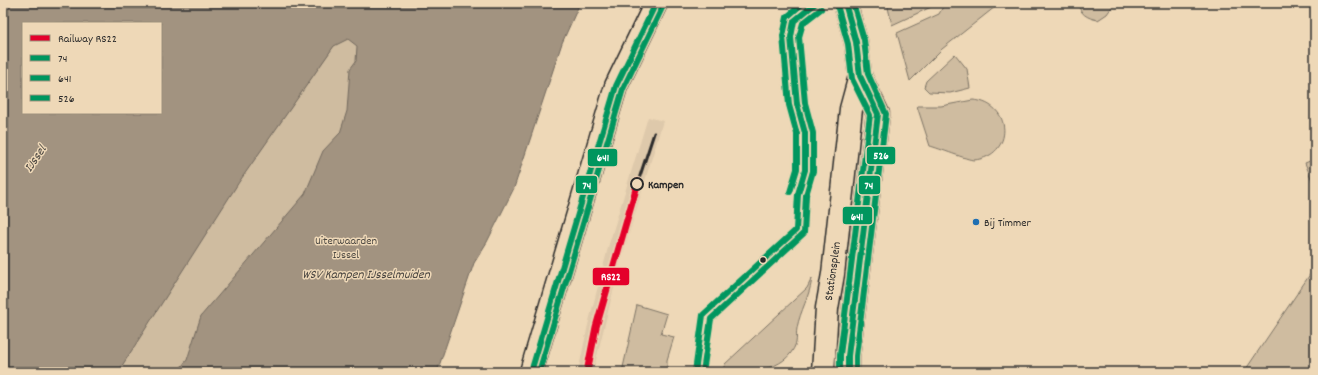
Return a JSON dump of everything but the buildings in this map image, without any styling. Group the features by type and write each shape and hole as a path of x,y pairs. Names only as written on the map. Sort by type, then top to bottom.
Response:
{"street":[{"path":"530,372 616,86 656,3"},
{"name":"Stationsplein","path":"845,3 856,42 860,76 878,114 878,125 857,282 848,372"},
{"name":"Stationsplein","path":"823,372 827,308 833,274 851,109 860,76"}],"shaded area":[{"path":"648,117 663,121 620,263 593,372 578,372 588,325 609,244"}],"green space":[{"name":"WSV Kampen IJsselmuiden","path":"364,3 476,251 436,372 117,372 238,181"},
{"path":"887,3 933,3 931,7 892,25"},
{"path":"945,3 1000,3 942,49 910,81 897,33 939,14"},
{"path":"1078,3 1114,4 1107,14 1098,20 1082,13"},
{"path":"955,54 967,69 970,88 950,93 929,92 924,87 926,81"},
{"path":"973,100 986,103 996,110 1002,119 1004,130 1002,140 997,149 987,156 974,160 930,146 917,106 941,106"},
{"path":"1315,159 1315,183 1313,183 1305,163"},
{"path":"1315,267 1315,372 1244,372"},
{"path":"812,278 798,322 796,343 791,353 784,360 765,369 743,372 722,372 725,364 807,288"},
{"path":"637,305 667,314 661,334 674,337 667,360 667,372 622,372"}],"water":[{"name":"IJssel","path":"3,3 580,3 562,43 514,188 487,242 474,263 437,372 177,372 187,360 201,316 305,194 323,151 340,133 347,111 350,69 356,61 357,46 348,39 334,46 239,182 118,372 3,372"}],"railway":[{"path":"638,182 654,133"}],"rail line":[{"name":"RS22","path":"587,372 596,327 638,182"}],"transit line":[{"name":"74","path":"531,372 616,86 656,3"},
{"name":"526","path":"790,192 797,169 797,134 789,105 783,36 787,17 803,3"},
{"name":"74","path":"695,372 703,315 796,230 798,194 805,170 805,133 797,104 791,37 794,21 816,3"},
{"name":"74","path":"845,3 856,42 860,76 878,114 848,356 848,372"},
{"name":"526","path":"853,3 864,40 868,74 886,114 856,356 856,372"},
{"name":"641","path":"837,5 848,44 852,79 870,115 840,355 840,372"},
{"name":"641","path":"539,372 623,89 663,6"},
{"name":"641","path":"703,372 711,319 804,233 806,195 813,171 813,133 805,103 799,37 803,23 821,9"}],"place":[{"name":"Kampen","path":"637,184"},
{"name":"Bij Timmer","path":"976,222"}],"park label":[{"name":"Uiterwaarden IJssel","path":"346,247"}]}
